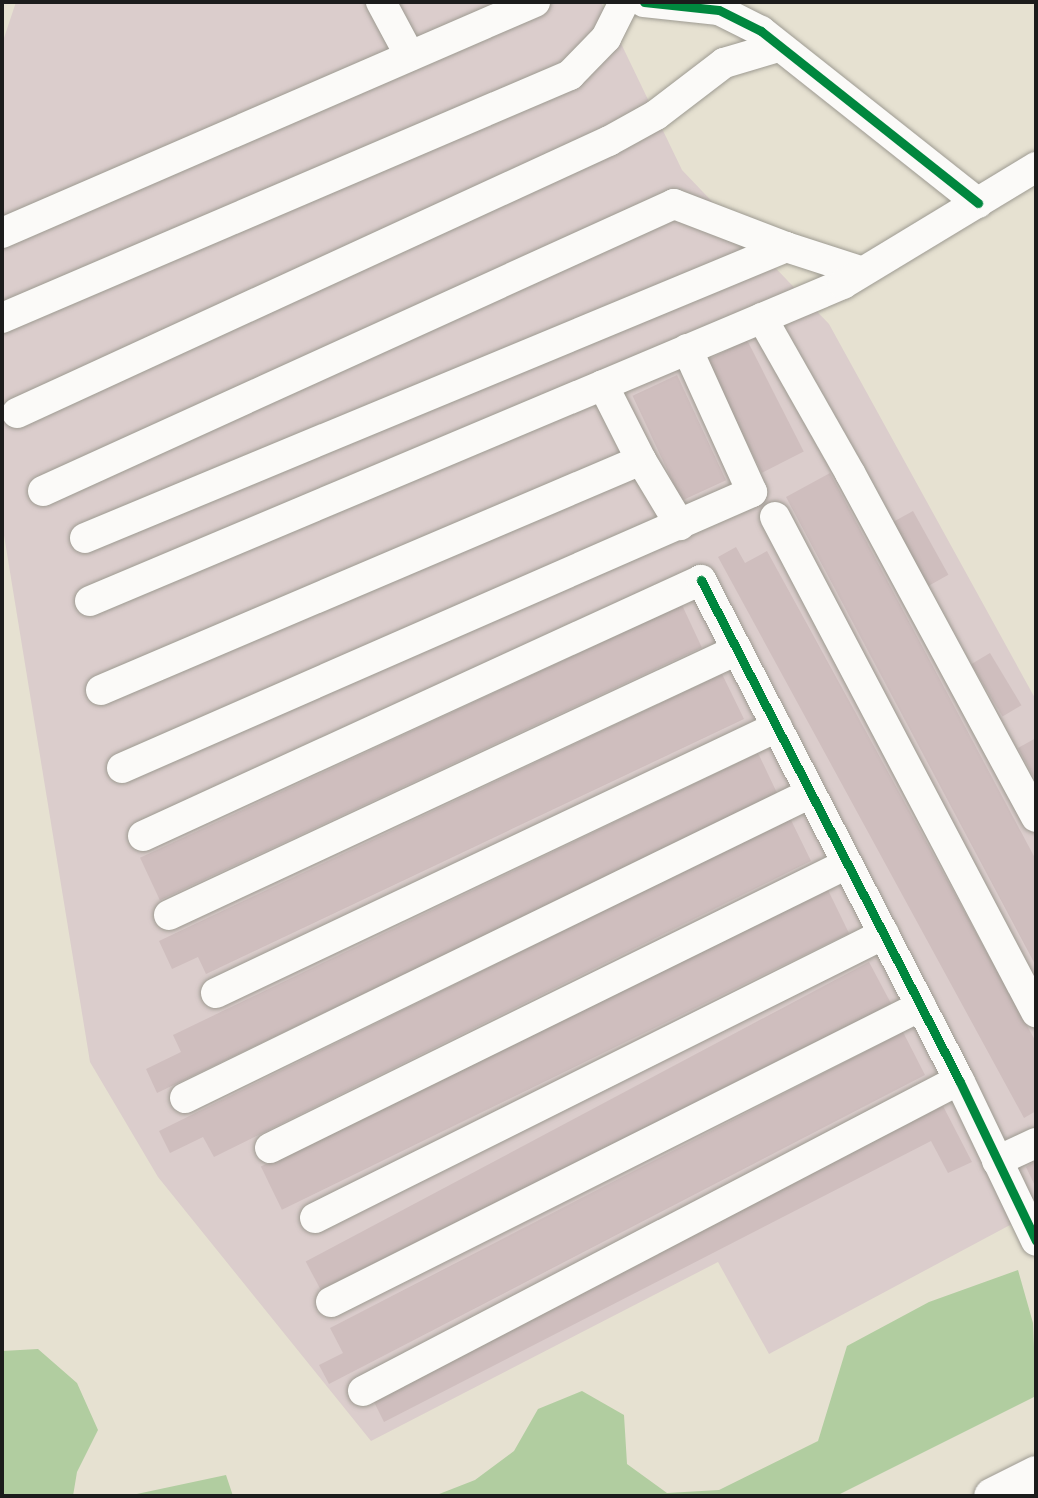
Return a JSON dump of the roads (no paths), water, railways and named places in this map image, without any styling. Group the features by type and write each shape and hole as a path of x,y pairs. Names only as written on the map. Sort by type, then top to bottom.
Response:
{"street":[{"path":"381,2 410,56"},
{"path":"2,318 569,75 606,38 624,2"},
{"path":"645,2 719,10 761,31 978,203"},
{"path":"2,233 410,56 517,5"},
{"path":"17,413 609,141 656,115 724,62 778,47"},
{"path":"90,601 762,318 852,277 1036,167"},
{"path":"43,491 674,204 786,247 852,277"},
{"path":"85,538 786,247"},
{"path":"762,318 850,473 1036,817"},
{"path":"121,768 752,492 687,349"},
{"path":"603,385 641,460 680,525"},
{"path":"100,690 641,460"},
{"path":"775,517 1036,1012"},
{"path":"143,836 701,580 959,1080 1036,1241"},
{"path":"169,915 737,650"},
{"path":"216,993 777,727"},
{"path":"185,1098 811,793"},
{"path":"270,1148 848,864"},
{"path":"316,1218 884,934"},
{"path":"331,1301 921,1006"},
{"path":"363,1391 959,1080"},
{"path":"998,1161 1036,1143"}]}
